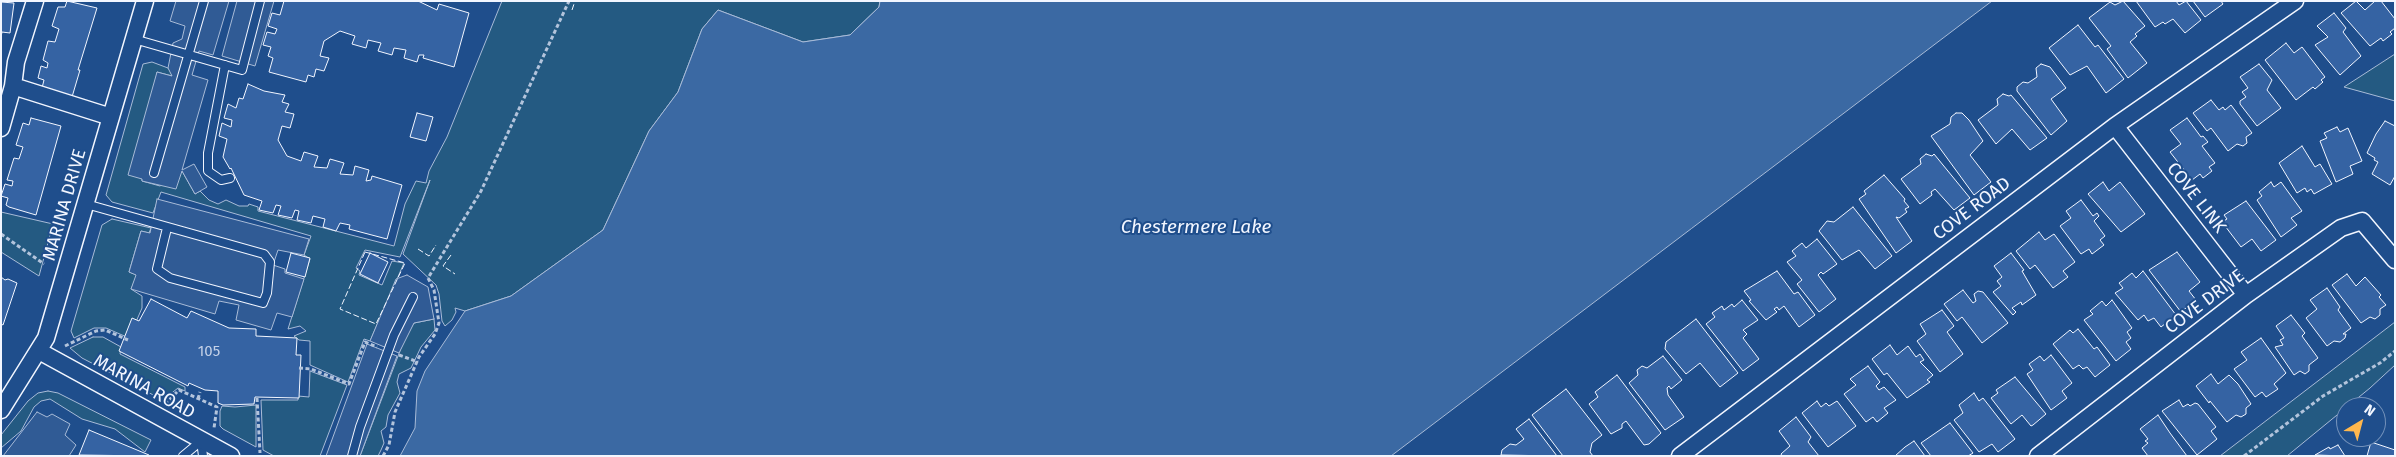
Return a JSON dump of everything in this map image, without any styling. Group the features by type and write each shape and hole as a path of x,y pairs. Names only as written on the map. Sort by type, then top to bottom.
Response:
{"street":[{"path":"1,128 13,86 8,60 35,1"},
{"name":"MARINA DRIVE","path":"1,410 40,352 61,289 145,1"},
{"name":"COVE ROAD","path":"1680,456 2115,126 2295,1"},
{"path":"13,86 110,117"},
{"name":"COVE LINK","path":"2115,126 2246,295"},
{"name":"COVE DRIVE","path":"2038,456 2246,295 2341,228 2362,221 2395,260"},
{"name":"MARINA ROAD","path":"40,352 202,448 231,456"}],"lane":[{"path":"154,173 204,1"},
{"path":"134,39 242,70 260,1"},
{"path":"225,65 208,153 208,171 221,180 230,178"},
{"path":"86,204 264,254 270,262 267,293 263,303 170,278 157,269 167,228"},
{"path":"352,456 360,427 388,351 414,297"},
{"path":"183,456 202,448"}],"path":[{"path":"383,456 388,445 395,412 418,362 439,323 434,290 428,278 481,191 569,1"},
{"path":"1,234 44,264"},
{"path":"65,346 96,331 105,330 128,340"},
{"path":"299,368 311,369 349,384 365,342 418,362"},
{"path":"2244,456 2323,396 2380,363 2395,351"},
{"path":"165,404 179,390 217,407 214,428"},
{"path":"198,399 200,392"},
{"path":"257,398 260,453"}],"shaded area":[{"path":"176,1 229,1 213,55 199,51 192,75 208,80 182,170 194,164 207,187 195,194 182,171 176,189 142,181 142,179 128,175 157,72 172,76 168,68 173,43 182,39 185,26 170,21"},
{"path":"237,1 274,1 255,66 222,56"},
{"path":"502,1 880,1 879,7 850,35 803,42 718,10 702,29 678,92 649,131 603,230 511,296 465,311 455,308 456,312 452,320 445,326 442,321 436,285 403,254 430,180 400,257 365,250 356,268 360,271 359,275 382,285 392,261 404,263 370,341 364,339 348,382 310,365 310,341 299,340 294,336 306,331 300,326 288,329 310,259 304,255 311,236 161,192 153,213 112,202 106,195 143,64 152,62 168,68 172,76 157,72 142,181 160,186 182,171 195,194 200,191 209,200 218,204 226,200 239,206 248,206 249,204 258,207 258,211 394,246 405,204 416,181 426,183 429,171 447,137"},
{"path":"2395,54 2395,101 2344,87"},
{"path":"157,199 309,239 304,255 278,250 273,265 285,269 285,273 304,279 292,317 277,313 271,330 236,320 239,305 219,301 215,314 131,289 136,275 129,272 141,231 150,233"},
{"path":"1,212 53,224 39,276 1,252"},
{"path":"112,219 151,228 149,233 141,231 129,272 137,275 131,289 142,296 142,308 129,338 106,328 94,328 74,338 71,331 102,225"},
{"path":"407,275 428,287 434,319 414,323 399,353 370,341 396,279"},
{"path":"434,319 435,330 421,347 411,368 399,374 397,382 400,393 388,415 386,427 381,431 384,443 378,456 360,456 406,335 414,323"},
{"path":"2395,322 2395,365 2359,397 2336,397 2336,416 2287,456 2220,456"},
{"path":"93,337 103,337 121,347 120,354 185,387 185,391 178,388 163,400 82,358 70,348"},
{"path":"367,344 397,356 360,456 326,456"},
{"path":"310,371 347,385 320,456 274,456 263,450 261,400 298,400 298,396 309,397"},
{"path":"48,391 58,393 151,440 145,452 115,429 82,419 50,399 41,401 34,407 21,431 1,448 1,435 28,401 38,393"},
{"path":"256,405 256,447 220,426 220,411 222,406"},
{"path":"37,412 47,417 52,414 70,424 65,435 76,445 69,456 3,456"}],"water":[{"name":"Chestermere Lake","path":"880,1 1992,1 1391,456 400,456 415,428 417,391 425,371 465,311 511,296 603,230 649,131 678,92 702,29 718,10 803,42 850,35 879,7"}],"building":[{"path":"67,1 97,8 78,70 80,70 72,97 42,88 44,80 38,78 41,66 47,68 48,63 43,60 48,41 55,42 59,29 52,26 58,7 65,7"},
{"path":"284,1 418,1 437,10 439,4 469,13 454,67 423,58 424,55 419,55 417,62 404,58 406,50 394,48 392,55 378,51 381,43 368,40 366,48 352,44 355,36 340,31 324,41 320,56 329,58 324,71 316,69 314,77 308,75 306,82 269,72 273,58 268,56 271,47 263,45 267,32 275,34 277,29 268,26 272,13 280,15"},
{"path":"2123,1 2145,26 2135,34 2137,36 2130,42 2147,63 2128,78 2107,49 2111,46 2089,18 2110,2 2115,5"},
{"path":"2136,1 2176,1 2179,5 2186,1 2201,20 2185,33 2173,19 2155,27"},
{"path":"2193,1 2221,1 2223,4 2205,17"},
{"path":"2356,1 2365,10 2375,1 2381,1 2395,19 2395,28 2390,32 2392,34 2383,41 2381,38 2370,46 2341,13"},
{"path":"1,2 14,3 10,33 2,32 1,37"},
{"path":"2334,13 2346,28 2343,32 2361,56 2340,75 2315,45 2328,37 2317,26"},
{"path":"2078,25 2095,47 2098,45 2124,79 2106,93 2087,66 2070,75 2049,48"},
{"path":"2286,43 2294,53 2302,47 2325,77 2321,80 2323,82 2315,89 2313,87 2296,100 2265,60"},
{"path":"2041,64 2050,67 2066,88 2051,99 2067,121 2051,135 2017,91 2017,87 2023,82 2028,83 2037,77 2036,68"},
{"path":"2259,64 2272,80 2267,90 2281,108 2257,126 2240,104 2240,101 2246,97 2242,92 2248,88 2240,77"},
{"path":"248,84 264,91 285,95 282,102 289,104 285,112 294,114 290,128 282,126 278,140 287,156 301,161 304,152 318,156 314,167 327,168 330,159 344,163 340,174 353,175 355,166 369,170 366,181 371,180 372,176 402,185 387,239 349,229 350,225 340,223 336,231 323,227 325,219 313,216 311,223 297,220 299,211 295,210 292,218 278,215 281,206 276,205 273,213 259,210 262,201 244,195 231,168 223,157 227,139 219,136 222,123 231,127 232,120 224,118 228,104 236,108 239,98 243,99"},
{"path":"2003,94 2011,95 2047,138 2030,150 2012,129 1996,144 1978,120 1998,105 1997,99"},
{"path":"2211,100 2219,110 2223,107 2225,110 2231,105 2252,133 2246,137 2247,143 2243,146 2237,144 2228,151 2211,128 2207,131 2193,113"},
{"path":"417,113 433,117 426,141 410,137"},
{"path":"1956,113 1962,113 1969,120 1983,141 1970,155 1991,182 1974,195 1931,136 1950,124 1951,117"},
{"path":"31,118 61,126 36,215 9,207 6,205 8,198 1,196 5,184 12,186 13,181 7,180 14,158 19,159 23,147 16,145 23,123 29,125"},
{"path":"2187,118 2201,137 2203,136 2208,142 2202,146 2215,163 2209,167 2212,171 2203,178 2200,174 2192,180 2170,152 2181,144 2170,130"},
{"path":"2385,121 2395,126 2395,176 2390,185 2372,174 2378,162 2367,153"},
{"path":"2337,127 2340,132 2348,128 2362,161 2350,166 2353,174 2336,182 2320,141 2327,138 2324,133"},
{"path":"2302,146 2315,167 2320,164 2332,184 2314,194 2311,189 2307,192 2305,188 2297,193 2279,163"},
{"path":"1926,154 1932,156 1934,154 1970,198 1954,210 1935,189 1931,192 1932,195 1920,204 1901,179 1921,164 1920,159"},
{"path":"1884,175 1905,199 1904,201 1909,207 1905,209 1907,212 1899,218 1896,217 1912,241 1896,253 1859,199 1866,194 1864,191"},
{"path":"2103,182 2109,191 2120,182 2145,214 2121,232 2088,194"},
{"path":"2271,182 2274,187 2281,182 2302,211 2291,218 2297,225 2281,237 2257,200 2262,196 2259,192"},
{"path":"2081,200 2093,216 2097,213 2099,216 2094,221 2105,236 2100,240 2104,245 2092,254 2089,249 2081,254 2060,226 2071,218 2066,211"},
{"path":"2246,201 2276,240 2261,251 2252,239 2241,247 2222,222 2227,219 2224,215"},
{"path":"1853,207 1892,256 1875,269 1859,250 1842,260 1819,231 1827,221 1834,222"},
{"path":"2039,232 2045,240 2054,234 2075,262 2063,271 2068,277 2053,288 2035,265 2030,269 2016,251"},
{"path":"1817,239 1837,264 1823,274 1821,272 1818,275 1836,299 1819,312 1797,284 1802,280 1787,262 1796,256 1792,251 1802,243 1806,248"},
{"path":"2177,252 2200,282 2189,291 2196,300 2181,312 2149,270"},
{"path":"291,253 310,258 305,277 286,272"},
{"path":"370,253 388,262 378,283 360,274"},
{"path":"2011,253 2024,270 2022,271 2036,295 2022,305 2021,302 2012,308 2016,312 2013,315 1993,292 2001,286 1997,281 2002,277 1994,266"},
{"path":"1777,271 1794,294 1798,292 1815,315 1799,327 1784,306 1779,310 1777,307 1774,309 1777,312 1766,320 1749,301 1751,300 1744,291"},
{"path":"2143,271 2176,315 2161,327 2154,318 2148,321 2144,315 2138,320 2115,293 2123,288 2119,283 2132,273 2136,278"},
{"path":"2347,274 2356,286 2365,277 2381,295 2379,297 2386,305 2380,309 2380,315 2375,319 2370,317 2361,323 2332,285"},
{"path":"1,277 17,283 3,325 1,324"},
{"path":"2327,288 2340,307 2338,310 2351,328 2343,334 2346,334 2345,338 2340,342 2334,341 2327,346 2306,318 2317,309 2310,300"},
{"path":"1963,290 1973,303 1976,301 1974,294 1978,291 1983,292 2008,323 1982,343 1962,317 1957,321 1944,304"},
{"path":"151,299 187,318 191,311 229,328 256,329 256,336 297,338 296,355 301,355 299,398 255,397 254,404 223,405 218,403 218,391 205,390 189,383 188,386 119,351 132,318 139,321"},
{"path":"1742,300 1758,320 1743,330 1747,334 1743,338 1759,359 1743,371 1706,324 1715,317 1712,313 1722,306 1724,310 1732,304 1734,307"},
{"path":"2112,300 2132,328 2127,332 2131,338 2126,342 2131,349 2116,361 2084,320 2093,314 2090,311 2102,301 2106,306"},
{"path":"1942,310 1954,326 1947,332 1963,354 1940,372 1917,341 1926,334 1920,324"},
{"path":"2291,315 2305,333 2302,336 2318,358 2309,365 2309,371 2305,374 2300,371 2294,375 2275,347 2283,345 2280,340 2284,338 2276,326"},
{"path":"1696,319 1738,373 1720,387 1700,363 1686,374 1665,349 1666,342"},
{"path":"2078,329 2094,349 2097,347 2110,365 2095,377 2087,367 2083,369 2079,365 2073,369 2053,344 2070,330 2073,333"},
{"path":"2261,338 2286,373 2274,384 2278,389 2266,397 2262,392 2255,397 2234,369 2247,360 2241,352"},
{"path":"1890,345 1897,355 1908,346 1916,357 1920,354 1924,360 1920,362 1933,375 1927,380 1930,382 1907,398 1887,373 1884,375 1872,359"},
{"path":"2051,355 2072,383 2062,391 2067,398 2051,410 2027,374 2033,370 2029,364 2040,356 2044,361"},
{"path":"1663,356 1682,380 1671,389 1669,386 1667,388 1668,395 1684,417 1665,430 1629,383 1638,375 1637,370 1642,366 1647,368"},
{"path":"1868,366 1880,382 1876,386 1879,390 1884,387 1896,400 1884,408 1888,413 1877,422 1873,417 1866,422 1844,394 1856,385 1850,379"},
{"path":"2211,374 2218,384 2229,375 2238,384 2251,404 2246,408 2246,414 2241,417 2236,415 2227,422 2210,401 2209,403 2196,386"},
{"path":"1617,375 1661,433 1649,444 1644,445 1626,421 1622,424 1622,428 1611,434 1589,404 1598,397 1595,392"},
{"path":"2015,377 2046,414 2031,426 2022,415 2011,424 1991,398 1998,393 1996,390"},
{"path":"1566,389 1602,435 1592,443 1590,452 1593,456 1563,456 1532,415"},
{"path":"1974,393 1979,401 1983,398 2015,439 1998,452 1992,444 1979,452 1954,420 1963,413 1959,405"},
{"path":"2179,400 2183,407 2188,404 2190,406 2195,403 2198,404 2216,427 2211,431 2217,439 2197,455 2162,411"},
{"path":"1817,401 1821,407 1826,403 1829,406 1837,401 1856,426 1828,447 1802,413"},
{"path":"2158,415 2187,456 2148,456 2142,448 2148,443 2145,441 2148,439 2140,429"},
{"path":"1796,417 1811,437 1808,442 1819,456 1782,456 1781,454 1790,446 1779,431"},
{"path":"1529,419 1557,456 1501,455 1502,450 1510,444 1516,445 1524,439 1516,429"},
{"path":"1950,423 1973,453 1968,456 1931,456 1921,443"},
{"path":"89,430 149,455 149,456 79,455"},
{"path":"1914,441 1925,456 1895,456 1905,447"},
{"path":"2336,446 2339,447 2345,456 2315,455 2329,447 2330,449"},
{"path":"2370,447 2386,447 2395,450 2395,456 2367,456"}],"fence":[{"path":"572,10 575,1"},
{"path":"418,249 429,256 436,245"},
{"path":"365,252 405,263 376,324 340,309 365,252"},
{"path":"451,255 443,266 455,274"}]}
